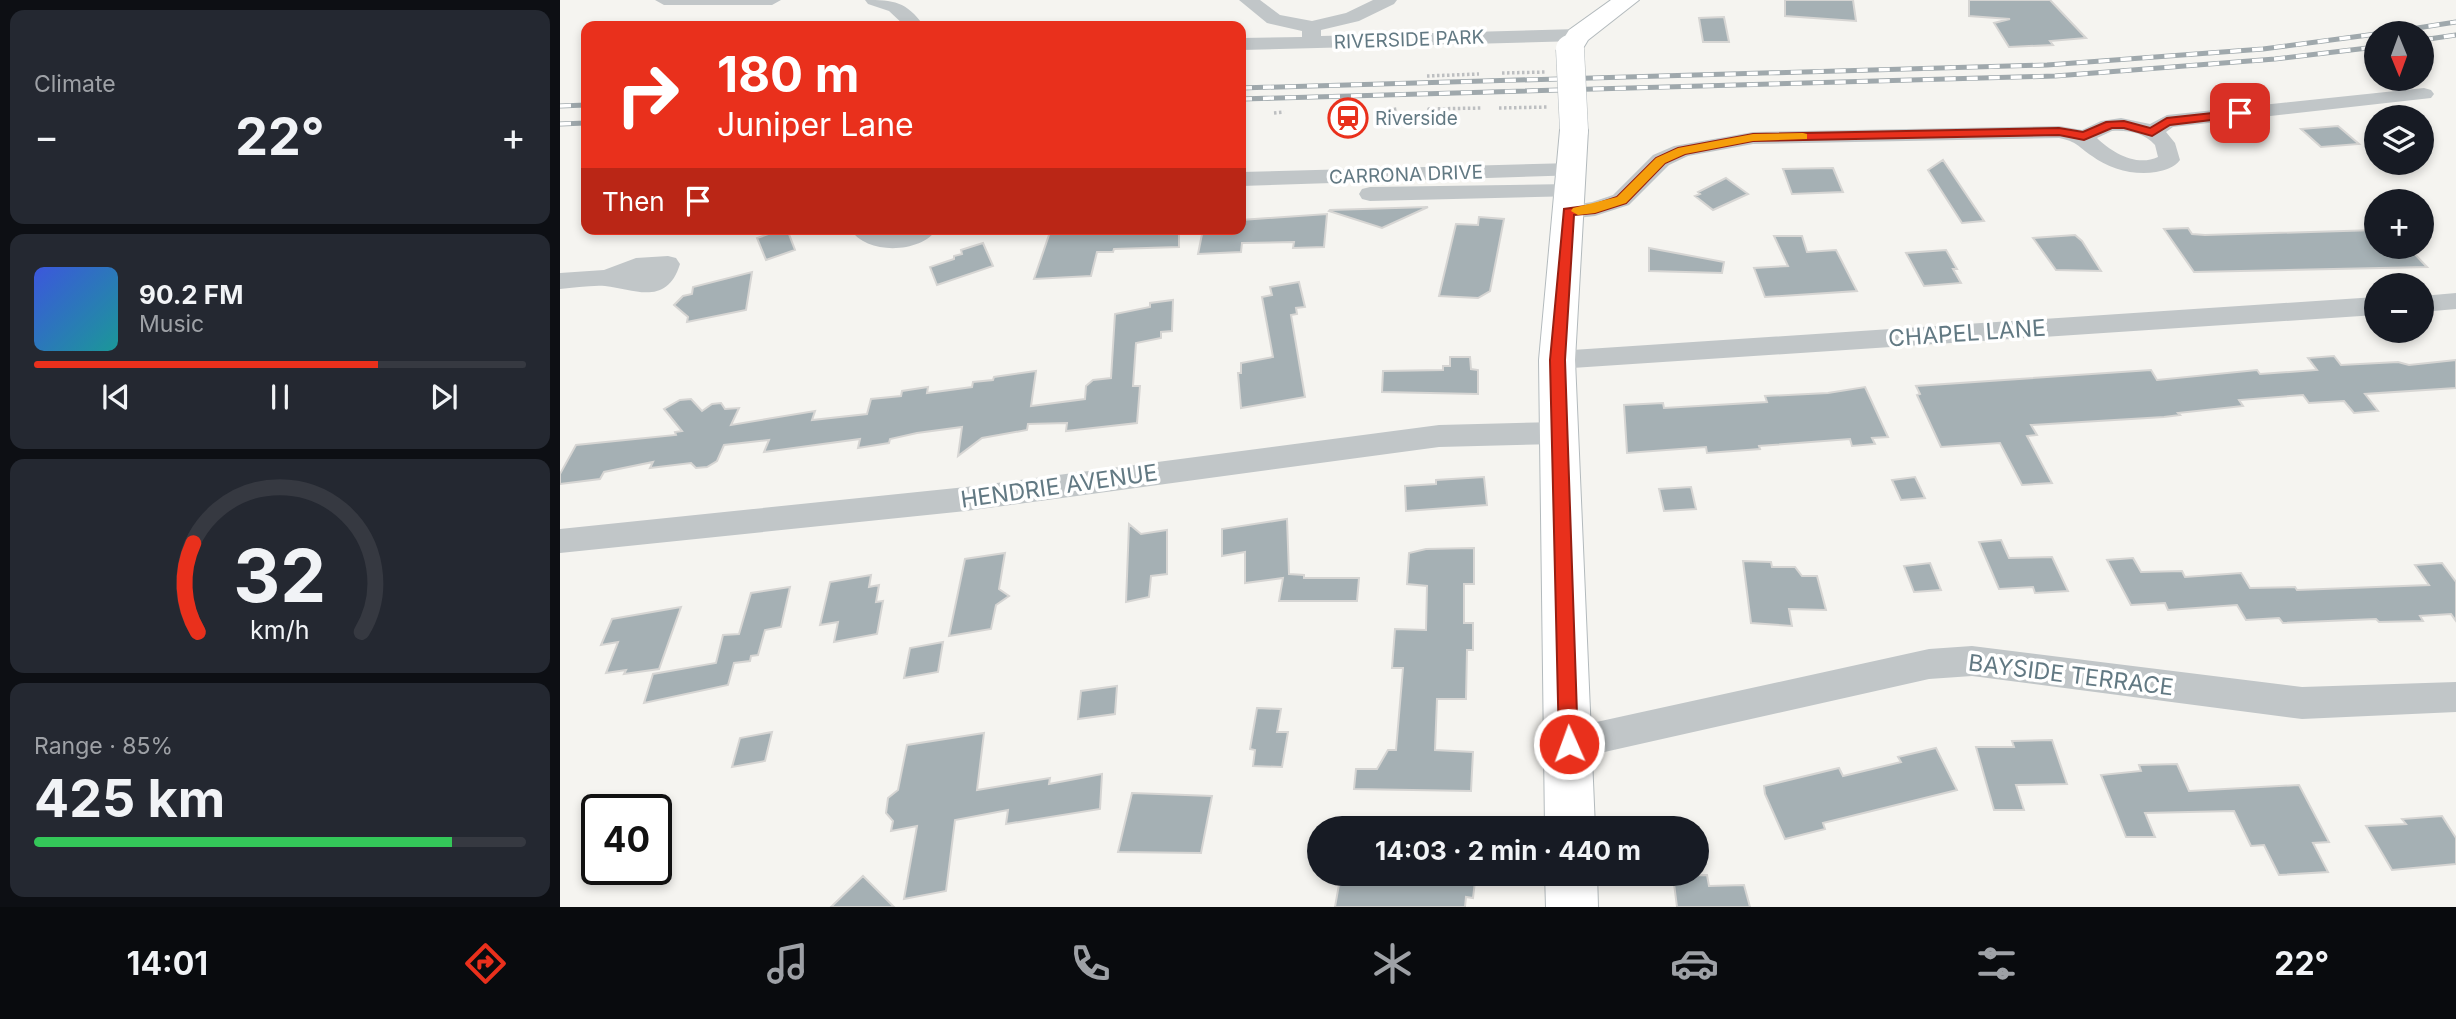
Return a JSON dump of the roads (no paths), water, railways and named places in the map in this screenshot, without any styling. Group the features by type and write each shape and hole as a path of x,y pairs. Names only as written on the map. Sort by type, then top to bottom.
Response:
{"street":[{"path":"664,0 772,0"},
{"path":"879,0 895,7 910,21"},
{"path":"1248,0 1274,19 1312,35 1388,0"},
{"path":"1570,816 1557,360 1570,191 1563,119 1574,42 1627,0"},
{"name":"RIVERSIDE PARK","path":"1246,43 1312,35 1574,42"},
{"path":"2152,133 2167,121 2424,94"},
{"path":"1246,197 1570,191 1595,209 1621,200 1661,160 1682,151 1753,138 2059,132 2084,136 2110,125 2124,125 2152,133 2165,141 2170,150 2169,160 2160,167 2141,167 2119,162 2089,145 2084,136"},
{"name":"CARRONA DRIVE","path":"1246,179 1570,191"},
{"path":"866,235 870,239 883,241 898,240 911,235"},
{"path":"560,281 607,278"},
{"path":"2434,302 2456,301"},
{"name":"CHAPEL LANE","path":"1557,360 2364,307"},
{"name":"HENDRIE AVENUE","path":"560,541 966,499 1439,436 1558,433"},
{"name":"BAYSIDE TERRACE","path":"1569,744 1929,664 1972,661 2302,703 2456,697"},
{"path":"1571,886 1572,907"}],"railway":[{"path":"2434,25 2456,22"},
{"path":"2434,38 2456,35"},
{"path":"1246,88 2047,65 2263,49 2364,36"},
{"path":"1246,99 2055,76 2275,59 2364,48"},
{"path":"560,106 581,105"},
{"path":"560,124 581,123"}],"place":[{"name":"Riverside","path":"1348,118"}]}
